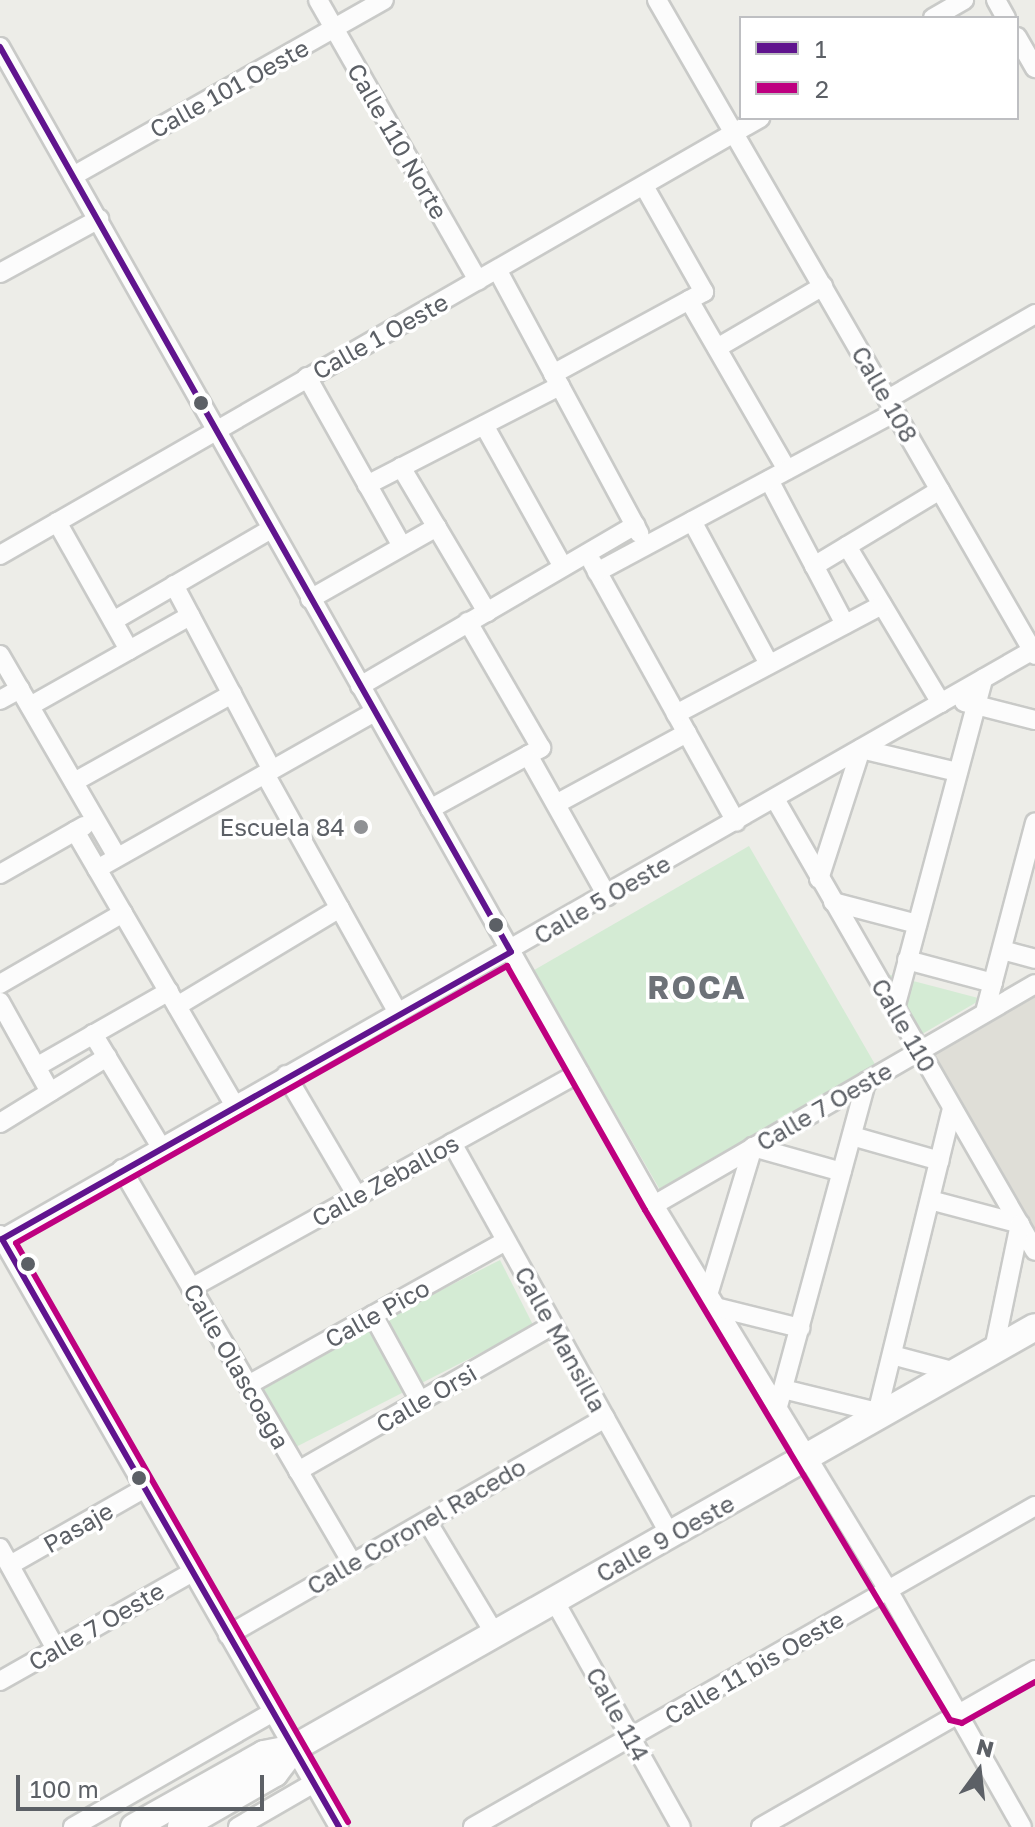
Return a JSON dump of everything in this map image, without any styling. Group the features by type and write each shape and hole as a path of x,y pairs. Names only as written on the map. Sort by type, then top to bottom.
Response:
{"main road":[{"name":"Calle 9 Oeste","path":"134,1827 264,1754 294,1748 1035,1327"},
{"name":"Calle 9 Oeste","path":"181,1827 275,1773 294,1748"}],"street":[{"name":"Calle 110 Norte","path":"318,0 478,281"},
{"name":"Calle 101 Oeste","path":"73,176 384,0"},
{"name":"Calle 108","path":"657,0 1034,651"},
{"path":"936,16 964,0"},
{"path":"1019,40 1035,68"},
{"path":"0,47 654,1205 888,1590 1022,1827"},
{"name":"Calle 1 Oeste","path":"0,555 756,120"},
{"path":"644,186 717,348 787,470"},
{"path":"0,273 99,219"},
{"path":"498,271 646,546"},
{"path":"717,348 823,286"},
{"path":"367,485 484,425 696,296"},
{"path":"597,572 787,470 1035,314"},
{"path":"307,377 402,546"},
{"path":"484,425 563,567"},
{"path":"401,467 487,612"},
{"path":"769,480 845,624"},
{"path":"814,566 940,490"},
{"path":"692,521 769,664"},
{"path":"57,522 129,650"},
{"path":"360,686 635,525"},
{"path":"310,599 437,527"},
{"path":"113,621 271,529"},
{"path":"847,546 945,701 1035,720"},
{"path":"587,553 736,822"},
{"path":"174,585 340,908 398,1013"},
{"path":"676,714 882,605"},
{"path":"30,706 190,616"},
{"path":"468,622 535,752 556,804 607,896"},
{"name":"Calle 5 Oeste","path":"1,1238 234,1104 511,952 1034,651"},
{"path":"0,655 117,857"},
{"path":"895,1008 983,679"},
{"path":"0,700 20,689"},
{"path":"74,782 232,694"},
{"path":"97,869 375,712"},
{"path":"556,804 687,733"},
{"path":"819,879 861,749 957,772"},
{"path":"430,809 535,752"},
{"name":"Calle 110","path":"775,799 1035,1251"},
{"path":"0,874 96,819"},
{"path":"985,1012 1035,823"},
{"path":"75,831 234,1104"},
{"path":"833,902 917,924"},
{"path":"36,1067 93,1034 173,999 340,908"},
{"path":"0,984 123,913"},
{"path":"1002,950 1035,959"},
{"path":"907,960 993,983"},
{"name":"Calle 7 Oeste","path":"654,1205 1035,984"},
{"path":"0,1002 50,1092"},
{"path":"93,1034 161,1147"},
{"path":"0,1123 107,1057"},
{"name":"Calle Zeballos","path":"191,1288 579,1073"},
{"path":"286,1075 357,1196"},
{"path":"777,1410 866,1082"},
{"path":"783,1389 876,1415 952,1109"},
{"path":"852,1136 940,1161"},
{"name":"Calle Mansilla","path":"452,1143 670,1534"},
{"path":"712,1301 753,1147 842,1172"},
{"name":"Calle Olascoaga","path":"122,1169 352,1563"},
{"path":"930,1200 1020,1224 994,1350"},
{"path":"1,1238 339,1827"},
{"name":"Calle Pico","path":"248,1385 506,1241"},
{"path":"712,1301 800,1328"},
{"path":"373,1315 420,1401"},
{"name":"Calle Orsi","path":"298,1471 553,1325"},
{"path":"892,1355 956,1372"},
{"name":"Calle Coronel Racedo","path":"228,1635 605,1418"},
{"name":"Pasaje","path":"10,1565 145,1488"},
{"name":"Calle 11 bis Oeste","path":"473,1827 1035,1506"},
{"path":"427,1521 495,1634"},
{"path":"0,1548 56,1649"},
{"name":"Calle 7 Oeste","path":"0,1681 193,1572"},
{"name":"Calle 114","path":"554,1600 681,1827"},
{"path":"761,1827 1035,1670"},
{"path":"73,1827 273,1712"},
{"path":"238,1827 314,1783"}],"shaded area":[{"path":"1035,984 1035,1251 919,1051"}],"green space":[{"path":"749,846 876,1066 660,1190 533,970"},
{"path":"879,972 982,999 912,1040"},
{"path":"500,1260 534,1326 294,1448 260,1382"}],"transit line":[{"name":"1","path":"0,47 511,952 2,1239 339,1827"},
{"name":"2","path":"348,1822 16,1243 507,966 645,1210 950,1720 962,1723 1035,1682"}],"place":[{"name":"Escuela 84","path":"361,827"}],"district":[{"name":"ROCA","path":"697,987"}]}
